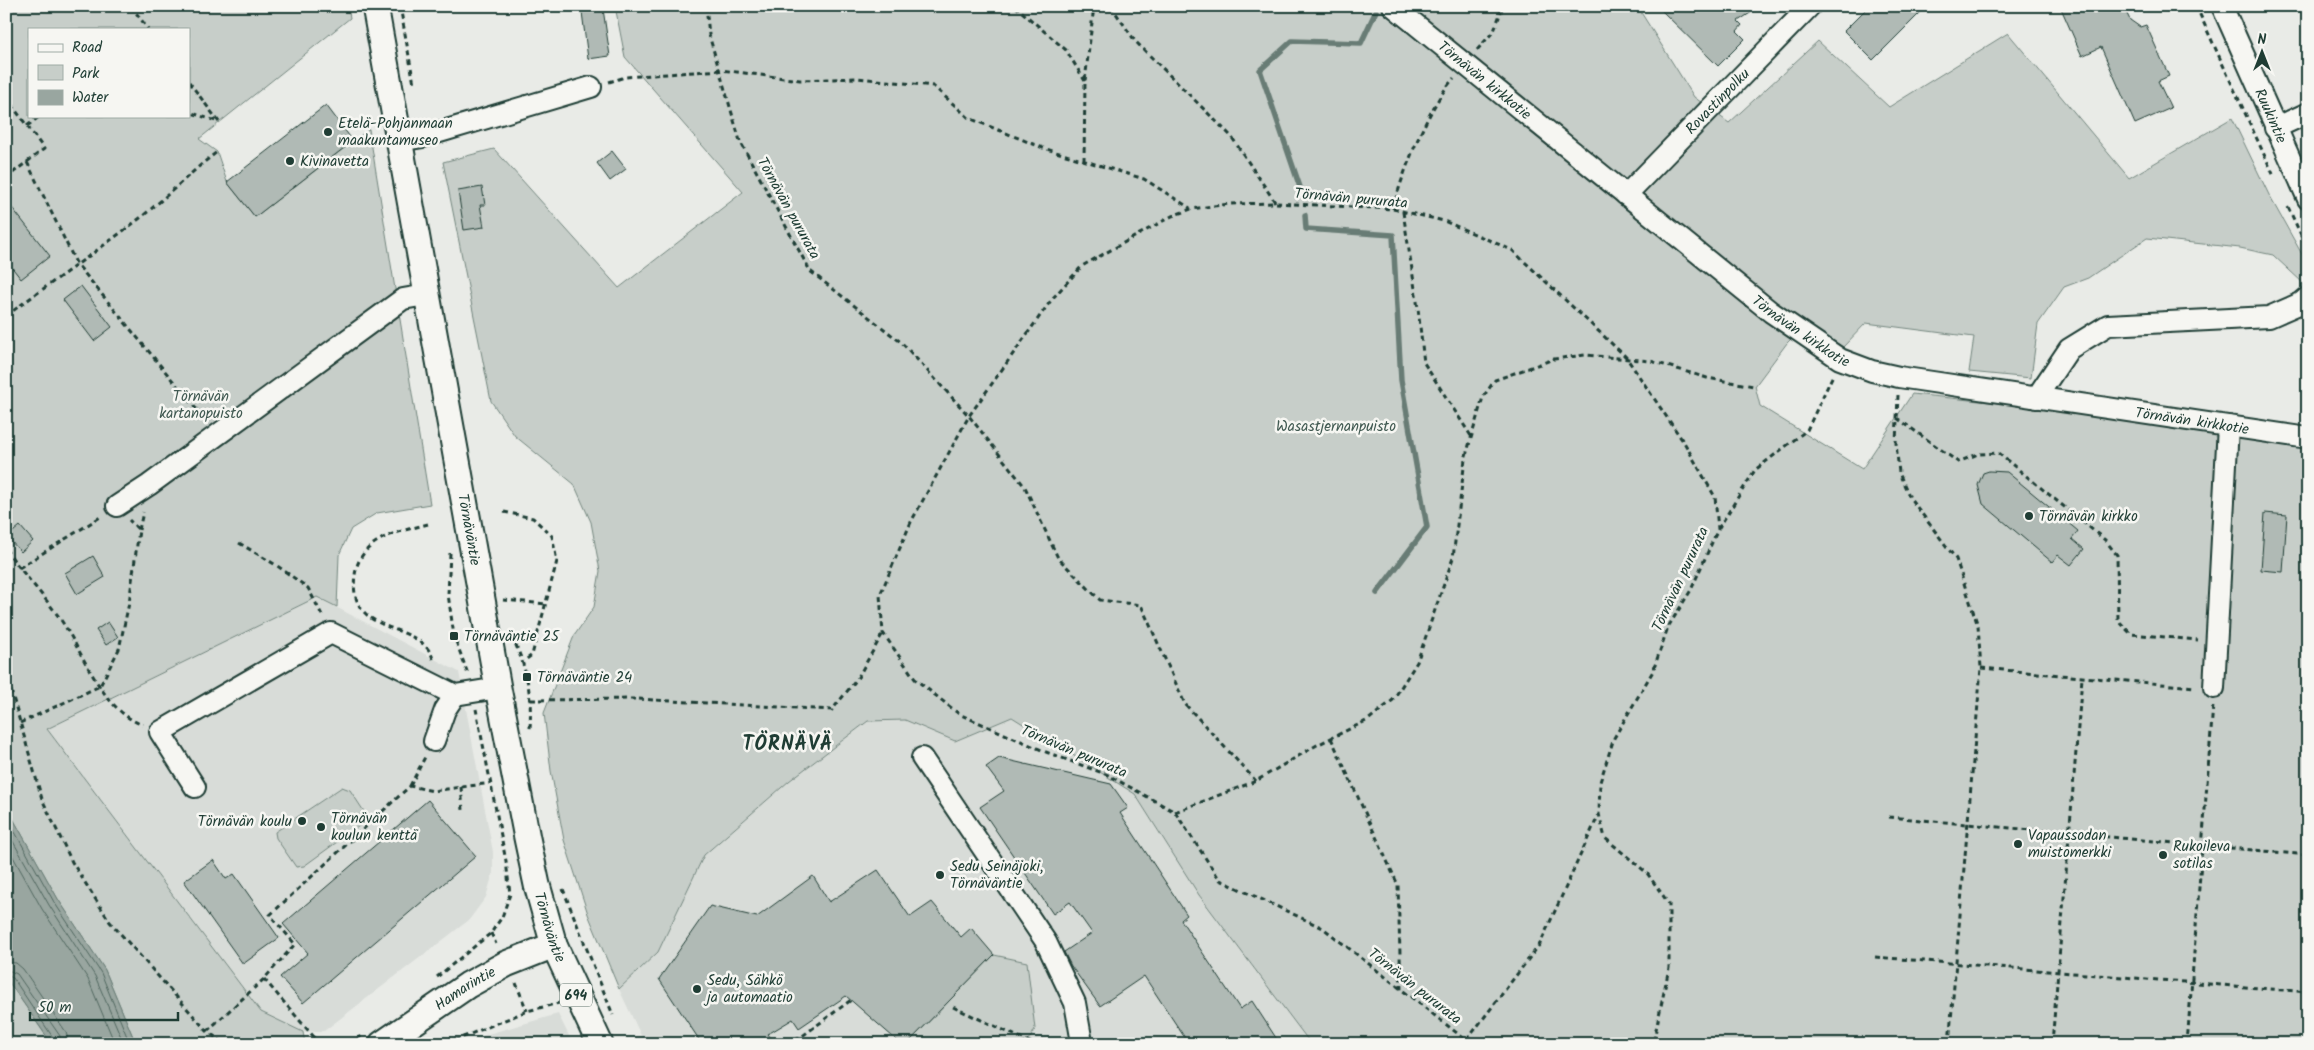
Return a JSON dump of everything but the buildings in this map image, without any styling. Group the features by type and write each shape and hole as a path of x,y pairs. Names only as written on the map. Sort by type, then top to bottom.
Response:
{"main road":[{"name":"Törnäväntie","path":"375,6 498,688 535,876 554,946 600,1044"},
{"name":"Hamarintie","path":"374,1038 506,964 554,946"}],"street":[{"name":"Törnävän kirkkotie","path":"1393,6 1771,312 1840,359 1872,371 1899,376 2308,438"},
{"name":"Rovastinpolku","path":"1626,195 1810,6"},
{"name":"Ruukintie","path":"2222,6 2308,199"},
{"path":"399,141 423,137 590,87"},
{"path":"2275,128 2308,113"},
{"path":"117,506 149,485 403,299 426,295"},
{"path":"2036,398 2069,349 2108,326 2268,317 2308,297"},
{"path":"2214,688 2228,426"},
{"path":"195,787 160,732 331,633 456,691 498,688"},
{"path":"434,741 445,710 456,691"},
{"path":"922,758 1046,942 1075,1004 1079,1041"}],"path":[{"path":"131,6 147,28"},
{"path":"400,6 415,90"},
{"name":"Törnävän pururata","path":"706,6 708,35 740,141 810,271 902,344 969,416"},
{"path":"1015,6 1066,50 1085,81"},
{"path":"1084,161 1085,81 1094,6"},
{"name":"Törnävän pururata","path":"1111,6 1135,41 1230,136 1276,203"},
{"path":"1393,210 1398,191 1434,108 1446,87 1494,31 1503,6"},
{"path":"2196,6 2275,178"},
{"path":"590,87 625,77 720,70 800,80 858,78 933,86 969,118 1043,148 1144,179 1191,208"},
{"path":"190,83 219,122 190,112"},
{"path":"6,97 44,149 6,178"},
{"path":"27,126 37,118"},
{"path":"6,316 76,263 137,221 216,152"},
{"path":"27,162 76,263 218,434"},
{"name":"Törnävän pururata","path":"1471,1044 1324,928 1220,880 1174,812 1108,775 1046,752 959,714 915,678 883,633 880,595 911,522 969,416 1052,299 1082,266 1172,216 1191,208 1229,204 1276,203 1393,210 1444,221 1512,250 1626,357 1685,444 1715,497 1718,530 1690,590 1668,627 1653,671 1614,738 1600,782 1599,814 1605,838 1647,873 1669,904 1669,968 1653,1044"},
{"path":"2287,205 2308,250"},
{"path":"1403,212 1418,308 1424,363 1471,437"},
{"path":"1174,812 1256,781 1331,738 1368,720 1393,700 1416,662 1453,558 1465,459 1483,397 1495,380 1554,359 1585,355 1626,357 1651,361 1707,378 1754,386"},
{"path":"1718,530 1755,470 1807,430 1840,359"},
{"path":"969,416 1026,487 1058,558 1100,600 1142,605 1185,704 1256,781"},
{"path":"1949,1044 1981,668 1978,626 1956,559 1910,498 1899,472 1896,443 1897,417 1958,462 1978,454 1998,452 2105,540 2118,555 2118,620 2131,634 2216,642"},
{"path":"19,568 117,506 139,530 129,603 119,649 100,686 20,723"},
{"path":"504,512 533,518 552,536 557,561 532,655 524,662"},
{"path":"428,524 388,535 368,546 357,565 354,586 359,606 373,620 423,643 433,654 456,691 491,783 510,894 502,917 491,933 434,979"},
{"path":"239,543 276,565 308,588 331,633"},
{"path":"448,544 450,553 448,594 454,636 467,669 456,691"},
{"path":"6,549 56,614 100,686 117,709 137,723 160,732"},
{"path":"501,590 505,608"},
{"path":"503,600 547,604"},
{"path":"510,632 524,662 531,700 529,738"},
{"path":"531,700 637,700 832,710 857,679 883,633"},
{"path":"1981,668 2214,688 2188,1044"},
{"path":"6,673 42,799 72,862 110,922 207,1031 225,1044"},
{"path":"2052,1044 2082,678"},
{"path":"1331,738 1398,885 1401,990"},
{"path":"207,1031 264,978 295,944 270,915 410,786 434,741"},
{"path":"410,786 433,791 491,783"},
{"path":"460,787 463,810"},
{"path":"1466,1040 1540,944 1599,814"},
{"path":"1889,817 2308,855"},
{"path":"446,1044 527,1011 552,1006 601,986 562,887"},
{"path":"1875,957 2308,992"},
{"path":"264,978 320,1044"},
{"path":"786,1044 800,1037 851,1000"},
{"path":"953,1007 1034,1044"},
{"path":"351,1044 374,1038"}],"shaded area":[{"name":"Törnävän koulu","path":"317,597 459,672 493,852 493,873 486,897 469,920 324,1031 303,1032 261,1012 47,729"},
{"name":"Sedu Seinäjoki, Törnäväntie","path":"1012,717 1135,794 1199,895 1311,1044 645,1044 619,989 658,952 704,855 789,781 868,721 905,720 955,741"},
{"path":"558,1014 573,1044 463,1044 488,1034"}],"green space":[{"name":"Törnävän kartanopuisto","path":"6,6 348,6 350,18 199,139 217,152 227,182 255,217 369,129 430,504 377,513 351,529 339,555 337,607 317,597 47,729 261,1012 303,1032 305,1044 136,1044 105,970 58,899 6,806"},
{"name":"Wasastjernanpuisto","path":"615,6 1637,6 1694,97 1729,123 1818,41 1889,107 2008,33 2129,178 2232,118 2270,197 2308,265 2308,280 2303,283 2273,255 2240,248 2147,238 2088,278 2064,287 2038,324 2031,378 1969,372 1974,337 1866,323 1843,347 1806,324 1787,343 1755,386 1760,406 1862,469 1912,394 2065,410 2308,448 2308,1044 1311,1044 1199,895 1135,794 1012,717 955,741 905,720 868,721 789,781 704,855 658,952 619,989 588,914 564,840 551,771 544,713 574,636 594,607 600,571 591,522 574,484 515,436 491,401 443,162 494,149 619,288 743,192 625,57"},
{"name":"Törnävän koulun kenttä","path":"342,787 350,790 367,816 366,821 304,866 296,867 276,838 275,832"},
{"path":"994,955 1027,962 1035,1029 1031,1037 1021,1044 907,1044"},
{"path":"6,978 51,1043 52,1044 6,1044"}],"water":[{"path":"6,806 58,899 105,970 136,1044 52,1044 6,978"}],"waterway":[{"path":"1302,193 1260,70 1292,41 1361,43 1376,11"},
{"path":"1305,215 1306,229 1393,235 1401,380 1427,527 1377,593"}],"place":[{"name":"Etelä-Pohjanmaan maakuntamuseo","path":"328,132"},
{"name":"Kivinavetta","path":"290,161"},
{"name":"Törnävän kirkko","path":"2029,516"},
{"name":"Törnäväntie 25","path":"454,636"},
{"name":"Törnäväntie 24","path":"527,677"},
{"name":"Törnävän koulu","path":"302,821"},
{"name":"Törnävän koulun kenttä","path":"321,827"},
{"name":"Vapaussodan muistomerkki","path":"2018,844"},
{"name":"Rukoileva sotilas","path":"2163,855"},
{"name":"Sedu Seinäjoki, Törnäväntie","path":"940,875"},
{"name":"Sedu, Sähkö ja automaatio","path":"697,989"}],"district":[{"name":"TÖRNÄVÄ","path":"788,743"}]}
